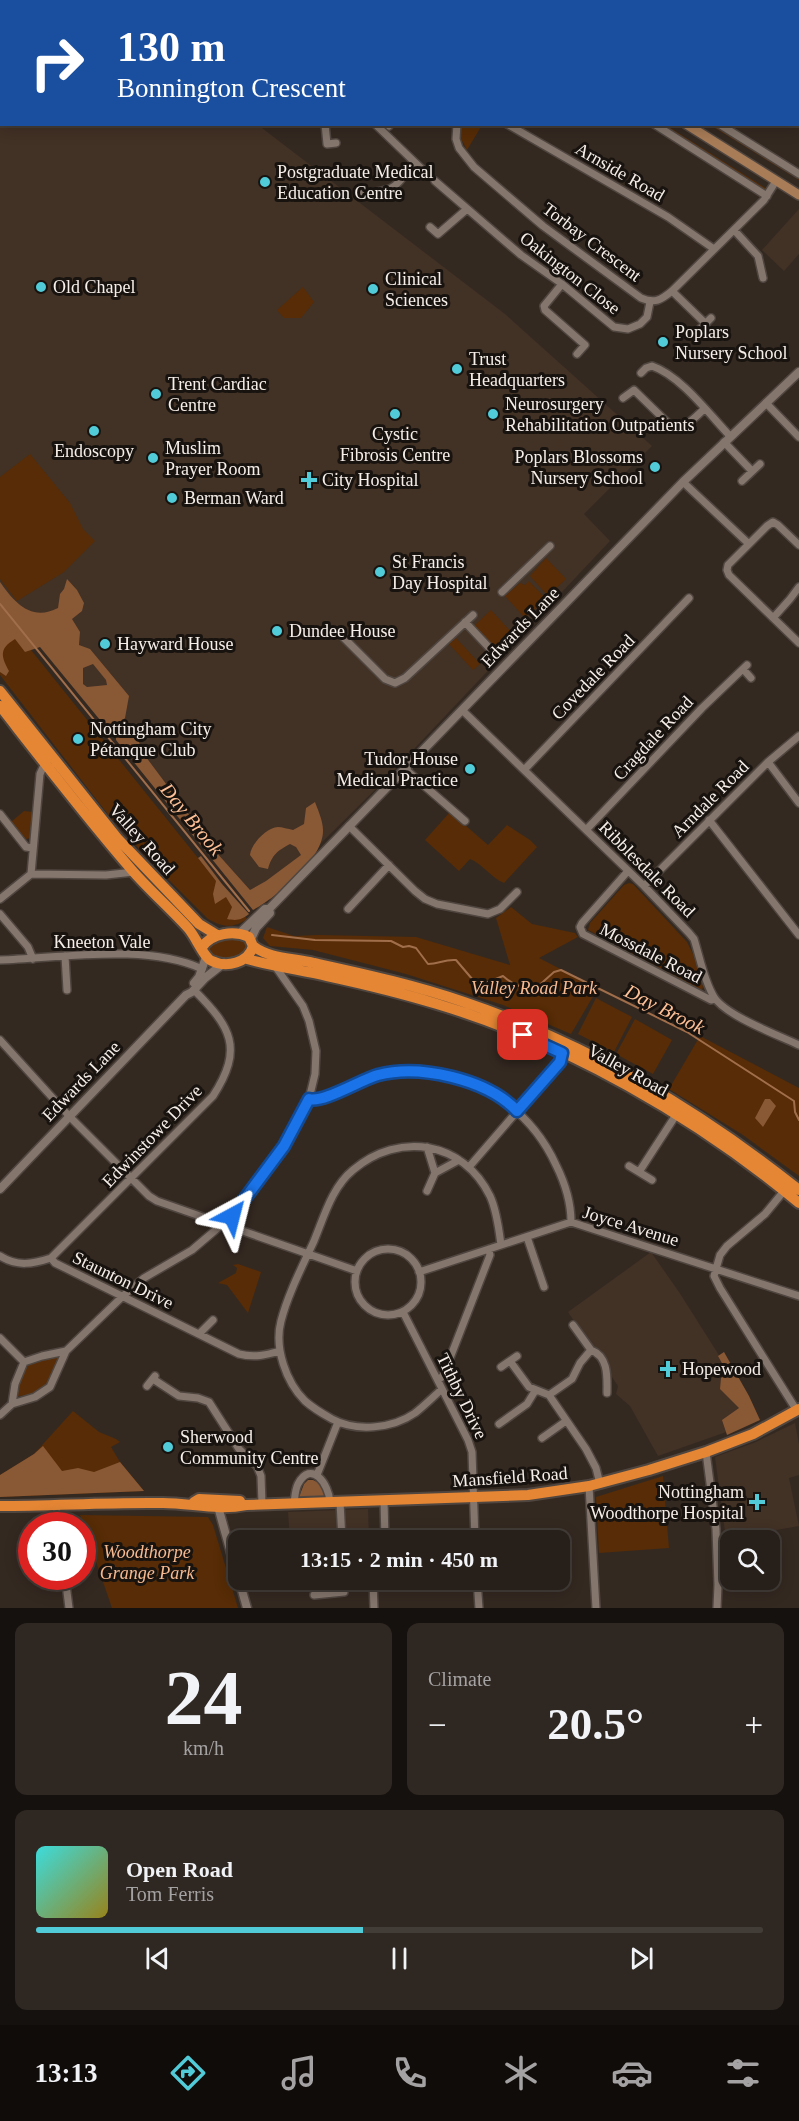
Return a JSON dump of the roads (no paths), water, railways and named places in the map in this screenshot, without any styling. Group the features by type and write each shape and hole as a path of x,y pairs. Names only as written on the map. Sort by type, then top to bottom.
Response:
{"highway":[{"name":"Valley Road","path":"0,691 92,823 134,872 192,932 204,952"},
{"name":"Valley Road","path":"0,706 135,859 199,924 217,935"},
{"path":"240,933 252,943 247,959 224,963 211,961 204,952 209,939 217,935 240,933"},
{"name":"Valley Road","path":"252,943 258,950 271,955 435,992 475,1006 561,1041 636,1080 679,1111"},
{"name":"Valley Road","path":"247,959 356,982 439,1004 562,1053 679,1111 739,1144 791,1188 799,1203"},
{"name":"Mansfield Road","path":"0,1506 191,1503 246,1505 528,1495 595,1485 706,1452 753,1434 798,1410"}],"main road":[{"path":"689,126 799,195"}],"street":[{"path":"325,126 327,144 336,143"},
{"path":"377,126 426,173"},
{"name":"Torbay Crescent","path":"457,126 456,139 459,148 474,167 543,226 641,298 650,302 672,291 767,196 776,181"},
{"name":"Arnside Road","path":"510,126 668,217 714,249"},
{"path":"657,126 767,196"},
{"path":"722,126 799,174"},
{"path":"361,194 388,191 394,188 414,162"},
{"name":"Oakington Close","path":"435,181 521,255 562,284 614,327 628,329 640,324 647,317 650,302"},
{"path":"430,227 438,234 467,208"},
{"path":"734,230 758,256 756,271 763,278"},
{"path":"562,284 544,306 545,310 585,345 577,354"},
{"path":"672,291 709,321 700,329"},
{"path":"642,373 652,363 674,379 704,409 752,471"},
{"name":"Edwards Lane","path":"240,933 265,909 269,909 683,482 799,372"},
{"path":"624,399 634,390 673,428 679,428 694,419 704,409"},
{"path":"766,403 799,437"},
{"path":"742,481 760,464"},
{"path":"683,482 748,544"},
{"path":"799,545 773,522 748,544 728,565 727,570 729,575 799,643"},
{"path":"502,592 524,577 550,546"},
{"path":"773,618 799,587"},
{"name":"Covedale Road","path":"524,770 686,601 690,611"},
{"path":"344,638 385,679 395,682 405,678 473,615"},
{"path":"465,622 495,654"},
{"name":"Cragdale Road","path":"586,830 702,708 745,667 751,678"},
{"name":"Ribblesdale Road","path":"462,710 644,886 694,939 715,999"},
{"name":"Arndale Road","path":"644,886 768,762 799,736"},
{"path":"31,874 40,774 48,759"},
{"path":"768,762 799,802"},
{"path":"405,769 465,821"},
{"path":"0,814 26,847 33,848"},
{"path":"709,820 799,935"},
{"path":"349,826 425,899 436,904 488,914 500,909 517,892"},
{"path":"346,899 350,907 389,865"},
{"name":"Mossdale Road","path":"628,871 582,923 580,927 583,934 711,1000 715,999"},
{"path":"0,899 31,874 134,872"},
{"path":"505,892 511,898"},
{"name":"Edwards Lane","path":"252,943 256,928 270,914 269,909"},
{"path":"0,914 32,952 33,959"},
{"name":"Edwards Lane","path":"0,1189 186,995 202,969 204,952"},
{"name":"Kneeton Vale","path":"0,960 139,955 179,960 202,969"},
{"path":"65,956 66,990"},
{"name":"Edwards Lane","path":"186,995 195,990 205,978 224,963"},
{"path":"0,1415 12,1404 35,1397 50,1388 66,1351 144,1278 192,1250 223,1224 259,1182 284,1146 309,1099 315,1074 314,1038 303,1006 275,966"},
{"name":"Edwinstowe Drive","path":"51,1258 213,1096 229,1066 228,1035 224,1022 195,990"},
{"path":"715,999 722,1006 746,1020 799,1045"},
{"path":"0,1040 70,1117 149,1196 157,1201 357,1271"},
{"path":"469,1167 560,1062 562,1053"},
{"path":"309,1099 319,1100 377,1076 411,1071 444,1075 477,1085 517,1111 541,1138 554,1160 567,1192 571,1222"},
{"path":"639,1172 679,1111"},
{"path":"442,1389 414,1413 384,1426 361,1426 338,1422 305,1401 290,1380 280,1351 280,1323 332,1197 351,1172 366,1160 385,1151 399,1147 427,1147 444,1151 469,1167 491,1198 501,1245"},
{"path":"427,1147 435,1173"},
{"path":"426,1191 435,1173 459,1160"},
{"path":"629,1166 652,1180"},
{"path":"791,1188 765,1214 727,1246 720,1255 714,1276 798,1410"},
{"name":"Joyce Avenue","path":"419,1272 571,1222 799,1296"},
{"path":"527,1237 544,1287"},
{"path":"438,1380 443,1376 460,1336 490,1255 489,1249"},
{"path":"390,1250 408,1256 419,1272 421,1287 419,1295 403,1312 384,1315 367,1307 356,1290 357,1271 373,1253 390,1250"},
{"name":"Staunton Drive","path":"0,1256 19,1263 33,1264 51,1258 55,1263 239,1354 249,1357 280,1351"},
{"name":"Tithby Drive","path":"403,1312 472,1452 475,1530"},
{"path":"199,1334 213,1320"},
{"path":"573,1325 608,1370 607,1393"},
{"path":"0,1338 24,1362"},
{"path":"549,1395 572,1379 580,1363 591,1350"},
{"path":"12,1404 15,1384 24,1362 66,1351"},
{"path":"501,1367 517,1356"},
{"path":"510,1361 523,1381 535,1391 549,1395 592,1460 595,1485 596,1608"},
{"path":"147,1386 154,1378 166,1389 179,1396 209,1402 239,1449 257,1466 261,1479 262,1504"},
{"path":"499,1424 527,1404 535,1391"},
{"path":"542,1438 566,1420"},
{"path":"317,1475 338,1422"},
{"path":"706,1452 705,1459 716,1529 717,1608"},
{"path":"294,1503 301,1479 317,1475 324,1481 335,1502 340,1530"},
{"path":"384,1500 385,1530"},
{"path":"56,1504 57,1512"},
{"path":"217,1504 228,1542"},
{"path":"67,1590 69,1608"},
{"path":"242,1590 248,1608"},
{"path":"314,1595 342,1593 344,1590"},
{"path":"373,1590 374,1608"},
{"path":"478,1590 479,1608"}],"waterway":[{"name":"Day Brook","path":"0,604 249,911"},
{"name":"Day Brook","path":"272,935 315,940 391,941 403,947 416,948 428,964 456,960 473,980 481,985 503,976 510,982 535,989 554,972 561,970 687,1032 794,1101 795,1112 799,1120"}],"place":[{"name":"Postgraduate Medical Education Centre","path":"265,182"},
{"name":"Old Chapel","path":"41,287"},
{"name":"Clinical Sciences","path":"373,289"},
{"name":"Poplars Nursery School","path":"663,342"},
{"name":"Trust Headquarters","path":"457,369"},
{"name":"Trent Cardiac Centre","path":"156,394"},
{"name":"Cystic Fibrosis Centre","path":"395,414"},
{"name":"Neurosurgery Rehabilitation Outpatients","path":"493,414"},
{"name":"Endoscopy","path":"94,431"},
{"name":"Muslim Prayer Room","path":"153,458"},
{"name":"Poplars Blossoms Nursery School","path":"655,467"},
{"name":"City Hospital","path":"309,480"},
{"name":"Berman Ward","path":"172,498"},
{"name":"St Francis Day Hospital","path":"380,572"},
{"name":"Dundee House","path":"277,631"},
{"name":"Hayward House","path":"105,644"},
{"name":"Nottingham City Pétanque Club","path":"78,739"},
{"name":"Tudor House Medical Practice","path":"470,769"},
{"name":"Hopewood","path":"668,1369"},
{"name":"Sherwood Community Centre","path":"168,1447"},
{"name":"Nottingham Woodthorpe Hospital","path":"757,1502"}],"park label":[{"name":"Valley Road Park","path":"534,988"},
{"name":"Woodthorpe Grange Park","path":"147,1562"}]}
